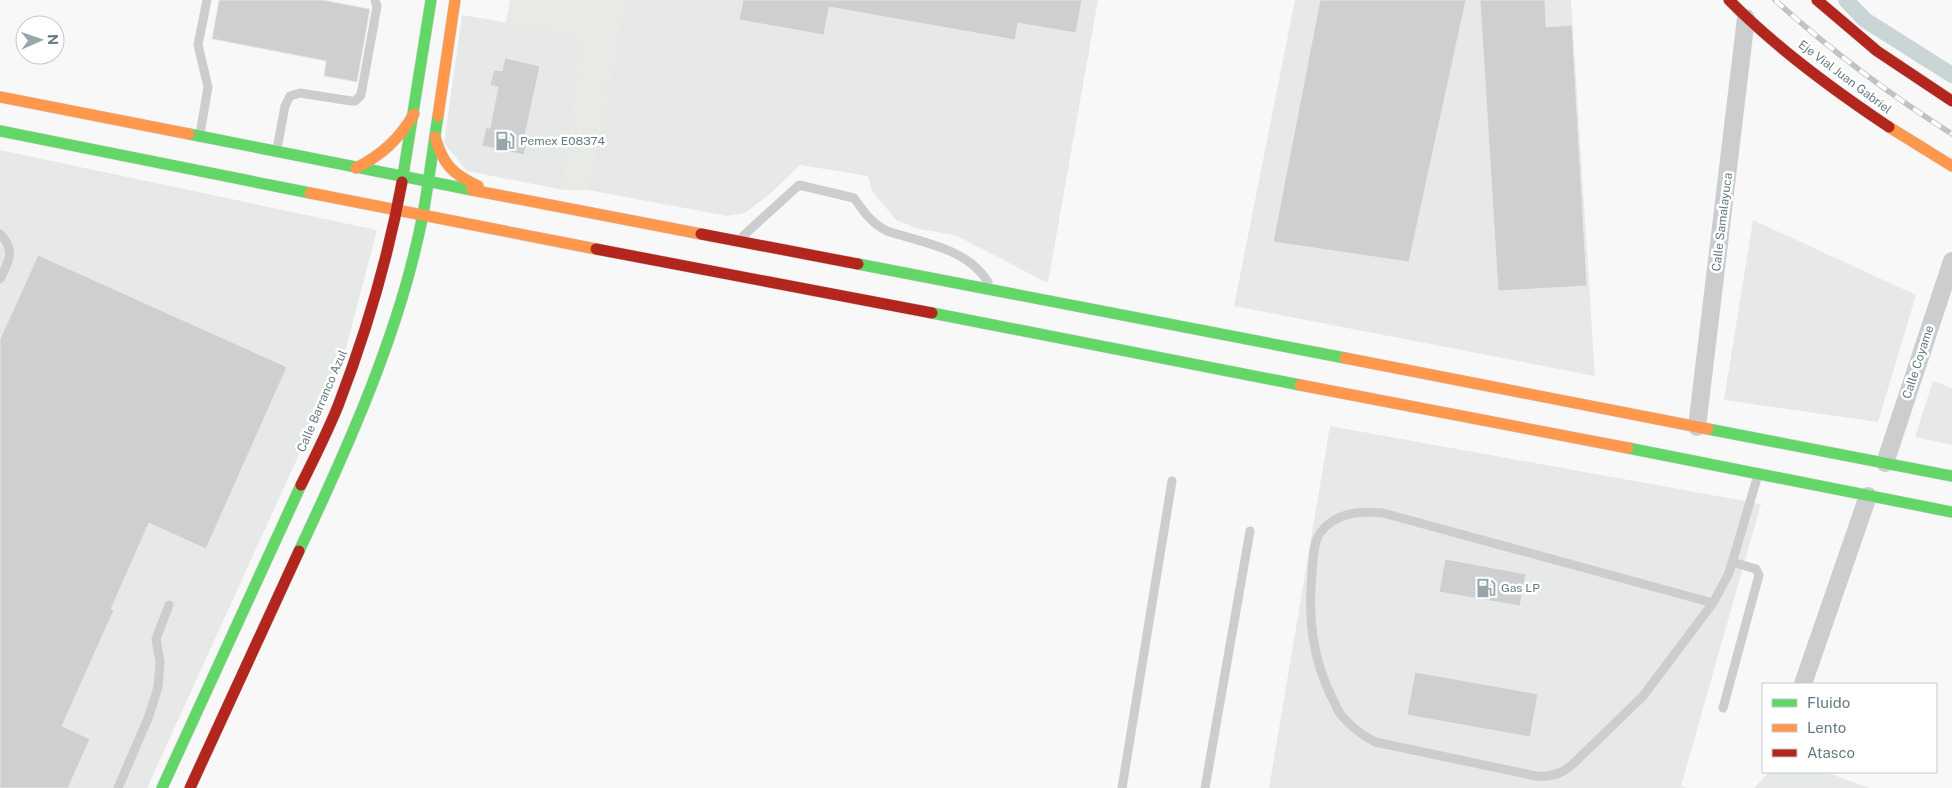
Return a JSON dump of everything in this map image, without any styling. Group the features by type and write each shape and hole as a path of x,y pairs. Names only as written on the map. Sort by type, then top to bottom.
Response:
{"main road":[{"name":"Calle Barranco Azul","path":"162,788 337,408 352,370 376,298 397,210 431,0"},
{"path":"438,0 434,29 442,35"},
{"path":"190,788 360,416 406,282 422,214 435,137 442,35 455,0"},
{"name":"Eje Vial Juan Gabriel","path":"1729,0 1746,18 1862,109 1952,166"},
{"path":"1817,0 1877,52 1952,100"},
{"path":"0,97 737,242 992,289 1525,398 1697,427 1952,476"},
{"path":"356,168 375,159 394,145 401,137 414,114"},
{"path":"0,131 397,210 1521,422 1868,496 1952,512"},
{"path":"435,137 441,156 453,172 462,179 502,196"}],"street":[{"name":"Calle Samalayuca","path":"1697,427 1746,18"},
{"name":"Calle Coyame","path":"1885,463 1952,261"},
{"path":"1803,683 1868,496"}],"lane":[{"path":"200,137 208,87 198,45 207,0"},
{"path":"276,152 285,106 290,96 300,93 351,101 355,101 361,96 377,6 374,0"},
{"path":"737,242 799,185 854,198 870,220 877,226 950,251 967,259 980,270 992,289"},
{"path":"0,234 6,240 10,253 9,261 0,279"},
{"path":"1713,603 1383,513 1358,511 1331,522 1320,533 1314,555 1310,623 1315,653 1328,689 1340,715 1358,732 1375,742 1536,776 1549,777 1562,773 1643,696 1713,603 1723,586 1732,562 1759,473"},
{"path":"1122,788 1172,481"},
{"path":"1205,788 1250,530"},
{"path":"1723,708 1759,575 1756,569 1732,562"},
{"path":"118,788 149,716 158,687 160,662 156,639 168,605"}],"shaded area":[{"path":"510,0 623,0 588,190 564,190 583,36 506,23"},
{"path":"623,0 1098,0 1048,283 955,235 919,229 896,220 872,191 868,176 800,165 770,194 745,213 727,216 588,190"},
{"path":"1295,0 1571,0 1595,376 1234,306"},
{"path":"462,15 583,36 564,190 467,171 444,143"},
{"path":"0,150 377,230 344,356 147,788 0,788"},
{"path":"1753,220 1916,295 1878,422 1724,400"},
{"path":"1933,381 1952,388 1952,445 1915,437"},
{"path":"1330,426 1761,504 1681,786 1688,788 1269,788"},
{"path":"1768,773 1828,773 1870,788 1754,788"}],"building":[{"path":"219,0 323,0 370,9 357,82 324,76 326,61 212,39"},
{"path":"743,0 1082,0 1076,33 1018,23 1015,40 829,7 824,35 739,20"},
{"path":"1320,0 1466,0 1409,262 1273,242"},
{"path":"1480,0 1545,0 1546,27 1572,25 1587,286 1498,291"},
{"path":"505,58 540,66 525,135 528,136 524,155 482,146 486,127 490,128 498,87 490,85 494,70 502,71"},
{"path":"38,255 287,367 206,549 149,523 111,609 114,610 62,726 90,739 68,788 0,788 0,339"},
{"path":"1445,559 1526,574 1520,606 1439,592"},
{"path":"1415,672 1538,694 1530,737 1407,715"}],"waterway":[{"path":"1846,0 1865,20 1952,75"}],"railway":[{"path":"1775,0 1860,71 1952,134"}],"traffic: fast":[{"path":"402,182 431,0"},
{"path":"299,551 372,386 401,300 423,214 438,116"},
{"path":"0,131 310,193"},
{"path":"189,134 472,190"},
{"path":"858,264 1345,358"},
{"path":"932,313 1300,385"},
{"path":"1708,429 1952,476"},
{"path":"1628,448 1952,512"},
{"path":"162,788 301,485"}],"traffic: slow":[{"path":"438,116 455,0"},
{"path":"0,97 189,134"},
{"path":"356,168 374,158 389,146 414,114"},
{"path":"1889,127 1952,166"},
{"path":"435,137 441,154 450,167 461,177 478,186"},
{"path":"472,190 701,234"},
{"path":"310,193 596,249"},
{"path":"1345,358 1708,429"},
{"path":"1300,385 1628,448"}],"traffic: jam":[{"path":"1729,0 1766,35 1805,67 1889,127"},
{"path":"1817,0 1877,51 1952,101"},
{"path":"301,485 334,416 358,351 383,267 402,182"},
{"path":"701,234 858,264"},
{"path":"596,249 932,313"},
{"path":"190,788 299,551"}],"place":[{"name":"Pemex E08374","path":"505,141"},
{"name":"Gas LP","path":"1486,588"}]}
